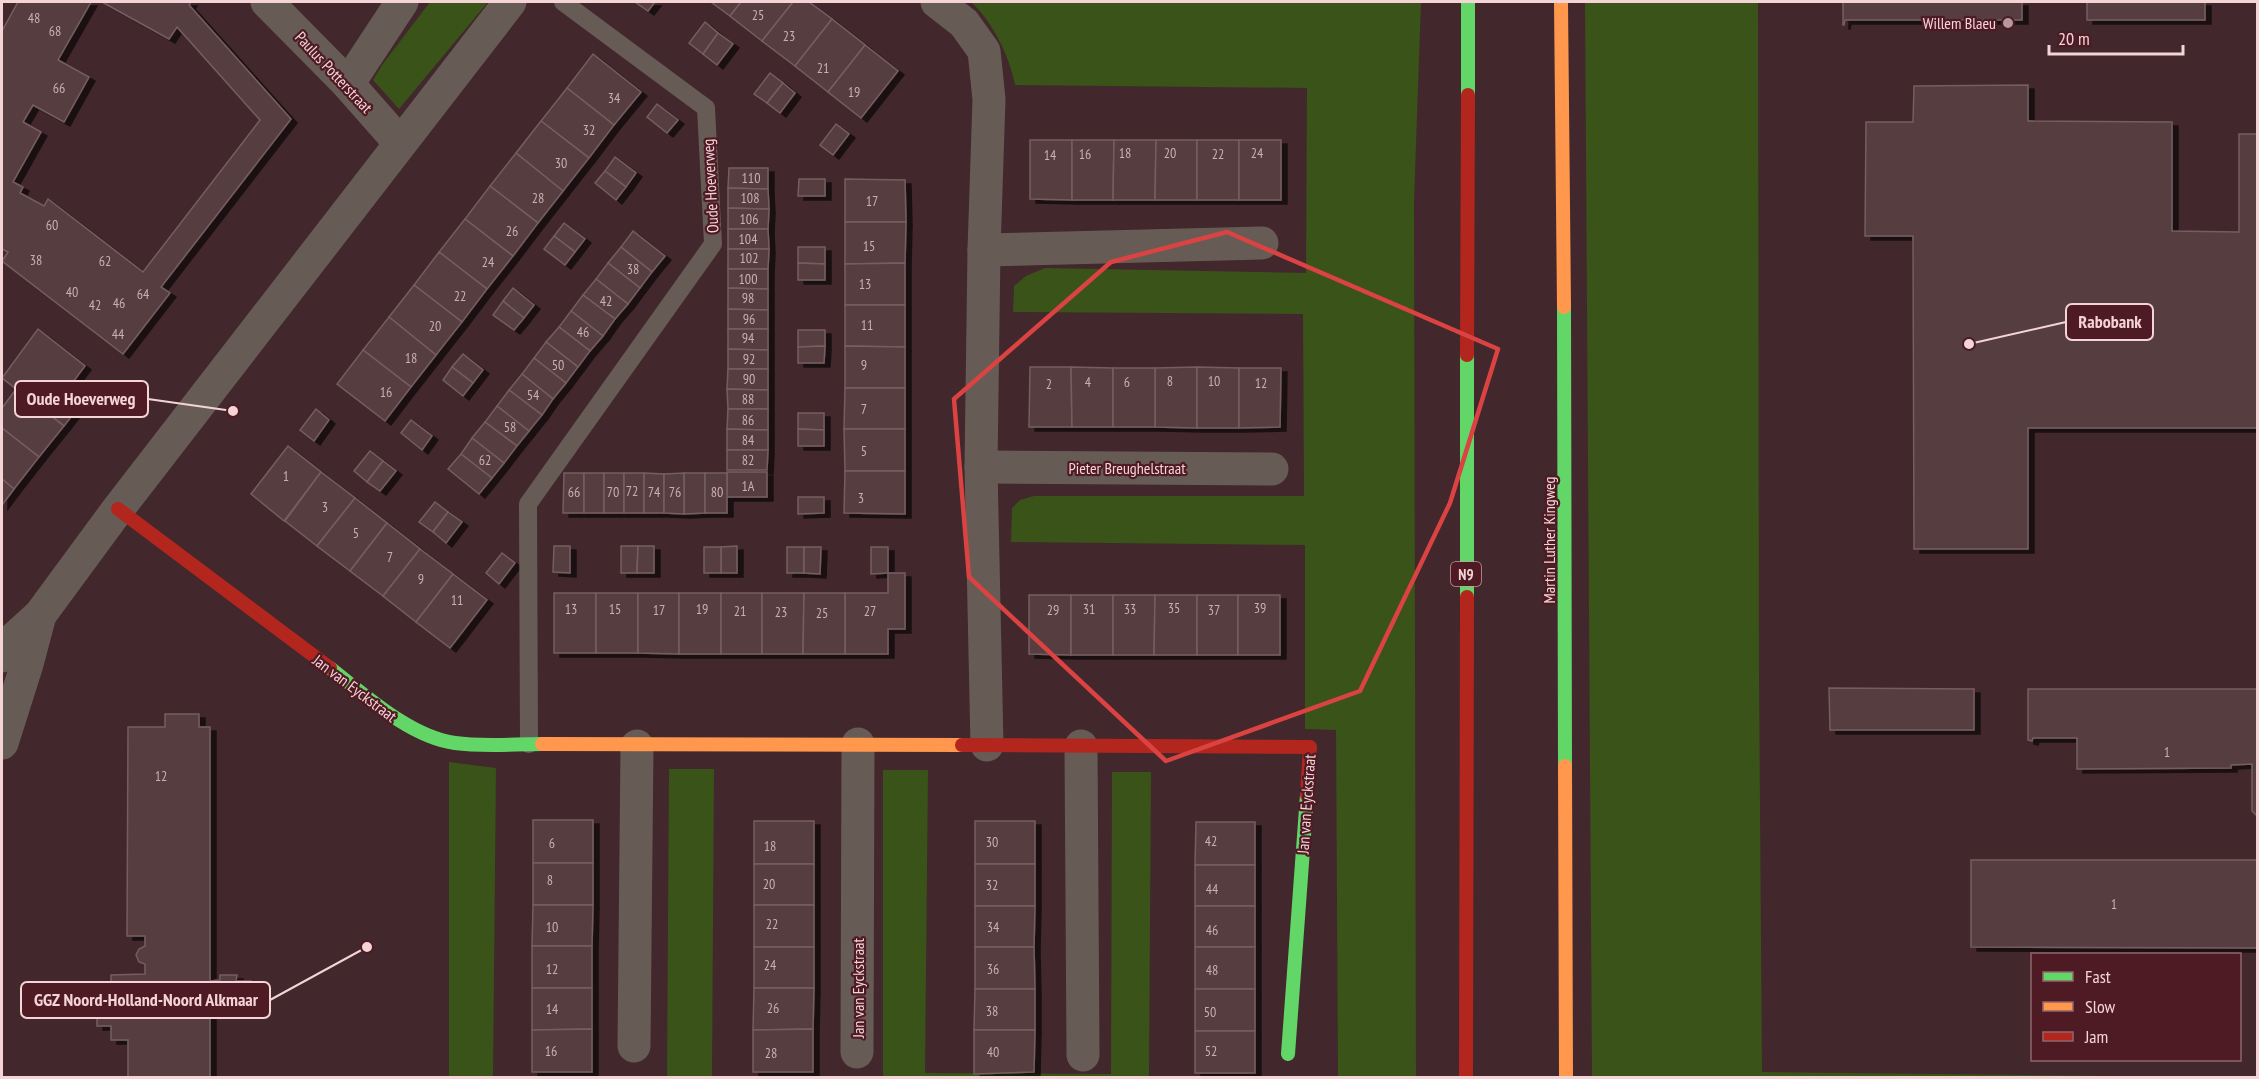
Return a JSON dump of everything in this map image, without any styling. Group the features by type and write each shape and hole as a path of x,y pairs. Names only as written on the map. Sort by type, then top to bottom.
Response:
{"main road":[{"name":"N9","path":"1466,1077 1468,2"},
{"name":"Martin Luther Kingweg","path":"1561,2 1566,1077"},
{"name":"Jan van Eyckstraat","path":"118,509 402,722 429,736 454,743 637,746 858,744 1310,747 1288,1054"}],"street":[{"name":"Paulus Potterstraat","path":"267,2 348,84 400,143"},
{"path":"348,84 402,2"},
{"path":"2,656 7,645 40,615 118,509 510,2"},
{"path":"938,2 964,23 984,51 989,99 981,467 987,745"},
{"path":"984,250 1262,243"},
{"name":"Pieter Breughelstraat","path":"981,467 1272,469"},
{"path":"2,742 40,615"},
{"name":"Jan van Eyckstraat","path":"857,1052 858,744"},
{"path":"634,1046 637,746"},
{"path":"1081,746 1083,1055"}],"lane":[{"name":"Oude Hoeverweg","path":"529,744 528,504 713,244 706,108 563,2"}],"highlighted area":[{"path":"1227,232 1498,349 1450,503 1360,691 1166,761 969,577 954,399 1111,262"}],"green space":[{"path":"430,2 488,2 399,109 373,80"},
{"path":"971,2 1421,2 1414,202 1416,1077 883,1078 883,770 928,770 925,1073 1111,1074 1112,772 1151,772 1149,1076 1338,1076 1336,730 1305,729 1305,545 1011,542 1012,508 1020,500 1034,496 1304,496 1303,314 1013,312 1014,286 1026,276 1045,268 1306,273 1307,88 1015,85 1013,74 999,40 986,19"},
{"path":"1585,2 1758,2 1762,1072 2203,1077 1592,1077"},
{"path":"449,762 496,768 493,1076 563,1077 449,1077"},
{"path":"669,769 714,769 712,1077 667,1077"}],"building":[{"path":"18,2 91,2 58,60 89,77 64,122 33,105 23,122 41,132 13,182 23,187 20,193 44,206 48,199 143,272 260,120 177,27 169,39 102,2 191,2 189,5 291,119 161,287 170,293 123,354 2,261 8,252 2,249 2,31"},
{"path":"635,2 655,2 648,11"},
{"path":"711,2 741,2 730,16"},
{"path":"741,2 793,2 762,41 730,16"},
{"path":"793,2 809,2 832,19 795,66 762,41"},
{"path":"1843,2 2022,2 2022,20 1845,20 1843,25"},
{"path":"2087,2 2205,2 2205,20 2087,20"},
{"path":"832,19 865,45 828,92 795,66"},
{"path":"705,22 718,33 703,54 689,43"},
{"path":"718,33 733,44 717,65 703,54"},
{"path":"865,45 898,71 861,118 828,92"},
{"path":"593,54 641,92 614,125 567,88"},
{"path":"770,73 783,83 767,103 754,94"},
{"path":"783,83 795,93 780,113 767,103"},
{"path":"2028,85 2028,121 2172,122 2172,231 2239,232 2239,134 2258,134 2258,428 2028,428 2028,549 1914,549 1913,236 1865,236 1866,122 1913,122 1914,86"},
{"path":"567,88 614,125 589,158 541,121"},
{"path":"657,104 678,120 667,133 647,117"},
{"path":"541,121 589,158 563,191 516,153"},
{"path":"836,124 849,134 833,155 820,145"},
{"path":"1030,140 1072,140 1072,200 1030,199"},
{"path":"1072,140 1114,140 1113,200 1072,200"},
{"path":"1114,140 1156,140 1155,200 1113,200"},
{"path":"1156,140 1197,140 1197,200 1155,200"},
{"path":"1197,140 1239,140 1239,200 1197,200"},
{"path":"1239,140 1281,140 1281,200 1239,200"},
{"path":"516,153 563,191 538,223 490,186"},
{"path":"615,157 636,173 626,187 605,171"},
{"path":"729,168 768,168 768,189 728,188"},
{"path":"605,171 626,187 616,200 595,183"},
{"path":"799,179 825,179 825,196 798,196"},
{"path":"845,179 905,180 906,222 845,222"},
{"path":"490,186 538,223 513,256 465,219"},
{"path":"728,188 768,189 769,209 728,208"},
{"path":"728,208 769,209 768,229 728,229"},
{"path":"465,219 513,256 487,289 439,252"},
{"path":"845,222 906,222 905,263 845,264"},
{"path":"564,223 585,239 575,252 554,236"},
{"path":"728,229 768,229 769,249 728,249"},
{"path":"633,231 665,256 652,272 621,247"},
{"path":"554,236 575,252 565,265 544,249"},
{"path":"621,247 652,272 640,288 608,263"},
{"path":"798,247 825,247 825,264 798,263"},
{"path":"728,249 769,249 768,269 728,269"},
{"path":"439,252 487,289 462,322 414,285"},
{"path":"608,263 640,288 628,304 596,279"},
{"path":"798,263 825,264 825,280 798,280"},
{"path":"905,263 905,305 845,305 845,264"},
{"path":"728,269 768,269 768,289 728,288"},
{"path":"596,279 628,304 615,319 583,295"},
{"path":"414,285 462,322 436,355 389,317"},
{"path":"513,288 534,305 524,318 503,301"},
{"path":"728,288 768,289 768,310 728,309"},
{"path":"583,295 615,319 603,336 571,311"},
{"path":"503,301 524,318 514,330 493,315"},
{"path":"845,305 905,305 905,347 845,346"},
{"path":"728,309 768,310 768,329 728,329"},
{"path":"571,311 603,336 590,351 559,327"},
{"path":"389,317 436,355 411,387 363,350"},
{"path":"559,327 590,351 578,367 546,342"},
{"path":"38,329 85,366 73,382 89,394 64,426 2,378"},
{"path":"728,329 768,329 768,350 728,349"},
{"path":"798,330 825,330 825,346 798,347"},
{"path":"546,342 578,367 566,383 534,358"},
{"path":"825,346 824,363 798,363 798,347"},
{"path":"845,346 905,347 905,388 845,388"},
{"path":"728,349 768,350 768,369 728,369"},
{"path":"363,350 411,387 385,421 337,384"},
{"path":"463,354 483,370 473,383 452,367"},
{"path":"534,358 566,383 553,399 522,374"},
{"path":"452,367 473,383 463,396 443,380"},
{"path":"1030,367 1071,367 1072,427 1029,427"},
{"path":"1071,367 1113,368 1113,427 1072,427"},
{"path":"1197,367 1197,428 1155,427 1155,368"},
{"path":"1197,367 1239,368 1239,428 1197,428"},
{"path":"1113,368 1155,368 1155,427 1113,427"},
{"path":"1239,368 1281,368 1280,427 1239,428"},
{"path":"728,369 768,369 768,390 727,389"},
{"path":"522,374 553,399 542,415 509,390"},
{"path":"845,388 905,388 905,429 844,429"},
{"path":"16,389 64,426 39,457 2,428 2,408"},
{"path":"727,389 768,390 768,409 728,409"},
{"path":"509,390 542,415 529,431 497,406"},
{"path":"497,406 529,431 517,446 485,422"},
{"path":"316,409 329,420 314,441 300,430"},
{"path":"728,409 768,409 768,430 727,429"},
{"path":"798,413 824,413 824,430 798,429"},
{"path":"411,420 432,436 422,450 401,433"},
{"path":"485,422 517,446 504,463 472,438"},
{"path":"2,428 39,457 14,489 2,479"},
{"path":"727,429 768,430 768,450 727,450"},
{"path":"798,429 824,430 824,446 798,446"},
{"path":"844,429 905,429 905,471 845,471"},
{"path":"472,438 504,463 492,478 461,454"},
{"path":"288,446 321,472 284,521 251,494"},
{"path":"727,450 768,450 767,470 727,470"},
{"path":"370,451 383,461 367,482 354,471"},
{"path":"461,454 492,478 479,494 448,469"},
{"path":"383,461 396,471 380,491 367,482"},
{"path":"845,471 905,471 905,514 844,513"},
{"path":"321,472 355,498 317,546 285,521"},
{"path":"727,472 767,472 767,497 727,497"},
{"path":"564,473 584,473 584,513 563,513"},
{"path":"584,473 604,473 604,513 584,513"},
{"path":"604,473 624,473 624,513 604,513"},
{"path":"624,473 644,473 644,513 624,513"},
{"path":"644,473 664,474 664,513 644,513"},
{"path":"684,473 705,473 705,513 684,514"},
{"path":"684,473 684,514 664,513 664,474"},
{"path":"705,473 727,473 727,513 705,513"},
{"path":"2,479 14,489 2,505"},
{"path":"798,497 824,497 824,513 798,514"},
{"path":"355,498 387,523 350,571 317,546"},
{"path":"435,502 448,512 433,532 419,522"},
{"path":"448,512 462,522 446,543 433,532"},
{"path":"387,523 420,549 383,596 350,571"},
{"path":"554,546 570,546 570,573 553,572"},
{"path":"621,546 638,546 637,573 621,573"},
{"path":"638,546 654,546 654,573 637,573"},
{"path":"737,546 737,573 721,573 721,547"},
{"path":"704,547 721,547 721,573 704,573"},
{"path":"787,547 804,547 804,573 787,573"},
{"path":"804,547 821,547 820,574 804,573"},
{"path":"871,547 888,547 888,573 871,574"},
{"path":"420,549 453,574 416,622 383,596"},
{"path":"502,553 515,563 499,584 486,573"},
{"path":"888,573 905,573 905,629 888,629 888,654 845,654 845,593 888,593"},
{"path":"453,574 487,600 450,648 416,622"},
{"path":"554,593 596,593 596,653 554,653"},
{"path":"596,593 638,593 638,653 596,653"},
{"path":"638,593 679,593 679,654 638,653"},
{"path":"679,593 721,593 721,654 679,654"},
{"path":"721,593 762,593 762,654 721,654"},
{"path":"762,593 804,593 803,654 762,654"},
{"path":"804,593 845,593 845,654 803,654"},
{"path":"1029,595 1071,595 1071,655 1029,654"},
{"path":"1071,595 1113,595 1113,655 1071,655"},
{"path":"1113,595 1155,595 1154,655 1113,655"},
{"path":"1155,595 1197,595 1197,655 1154,655"},
{"path":"1197,595 1238,595 1238,655 1197,655"},
{"path":"1238,595 1280,595 1280,655 1238,655"},
{"path":"1829,688 1974,689 1974,730 1830,730"},
{"path":"2028,689 2258,689 2258,817 2252,811 2252,764 2231,765 2231,768 2077,769 2077,738 2028,740"},
{"path":"165,714 199,714 199,727 210,727 210,981 220,980 220,975 237,975 236,981 251,981 256,987 255,993 250,996 210,996 210,1078 128,1078 128,1040 111,1040 111,1026 97,1026 97,988 111,988 111,975 145,974 145,964 139,962 136,955 139,949 145,946 145,936 127,936 128,727 165,727"},
{"path":"533,820 593,820 593,863 533,863"},
{"path":"754,821 814,821 814,864 754,864"},
{"path":"975,821 1035,821 1035,864 975,864"},
{"path":"1196,822 1255,822 1255,865 1195,865"},
{"path":"1971,860 2258,860 2258,948 1971,947"},
{"path":"533,863 593,863 593,905 533,905"},
{"path":"754,864 814,864 814,905 754,905"},
{"path":"975,864 1035,864 1035,906 975,906"},
{"path":"1195,865 1255,865 1255,906 1195,906"},
{"path":"533,905 593,905 592,946 532,946"},
{"path":"754,905 814,905 814,947 754,947"},
{"path":"975,906 1035,906 1034,947 975,947"},
{"path":"1195,906 1255,906 1255,947 1195,947"},
{"path":"532,946 592,946 592,988 532,988"},
{"path":"754,947 814,947 814,988 754,988"},
{"path":"975,947 1034,947 1035,989 975,989"},
{"path":"1195,947 1255,947 1255,989 1195,989"},
{"path":"532,988 592,988 592,1029 532,1030"},
{"path":"754,988 814,988 813,1029 753,1030"},
{"path":"975,989 1035,989 1035,1030 974,1030"},
{"path":"1195,989 1255,989 1255,1031 1195,1031"},
{"path":"592,1029 592,1072 532,1072 532,1030"},
{"path":"813,1029 813,1072 753,1072 753,1030"},
{"path":"974,1030 1035,1030 1034,1072 974,1074"},
{"path":"1195,1031 1255,1031 1255,1073 1195,1073"}],"traffic: fast":[{"path":"1468,2 1468,95"},
{"path":"1564,307 1565,766"},
{"path":"1467,355 1467,597"},
{"path":"330,668 373,702 421,733 455,743 476,745 542,744"},
{"path":"1288,1054 1307,795"}],"traffic: slow":[{"path":"1561,2 1564,307"},
{"path":"542,744 962,745"},
{"path":"1565,766 1566,1078"}],"traffic: jam":[{"path":"1467,355 1468,95"},
{"path":"118,509 330,668"},
{"path":"1466,1078 1467,597"},
{"path":"962,745 1310,747 1307,795"}],"place":[{"name":"Willem Blaeu","path":"2008,23"},
{"name":"Rabobank","path":"1969,344"},
{"name":"Oude Hoeverweg","path":"233,411"},
{"name":"GGZ Noord-Holland-Noord Alkmaar","path":"367,947"}]}
